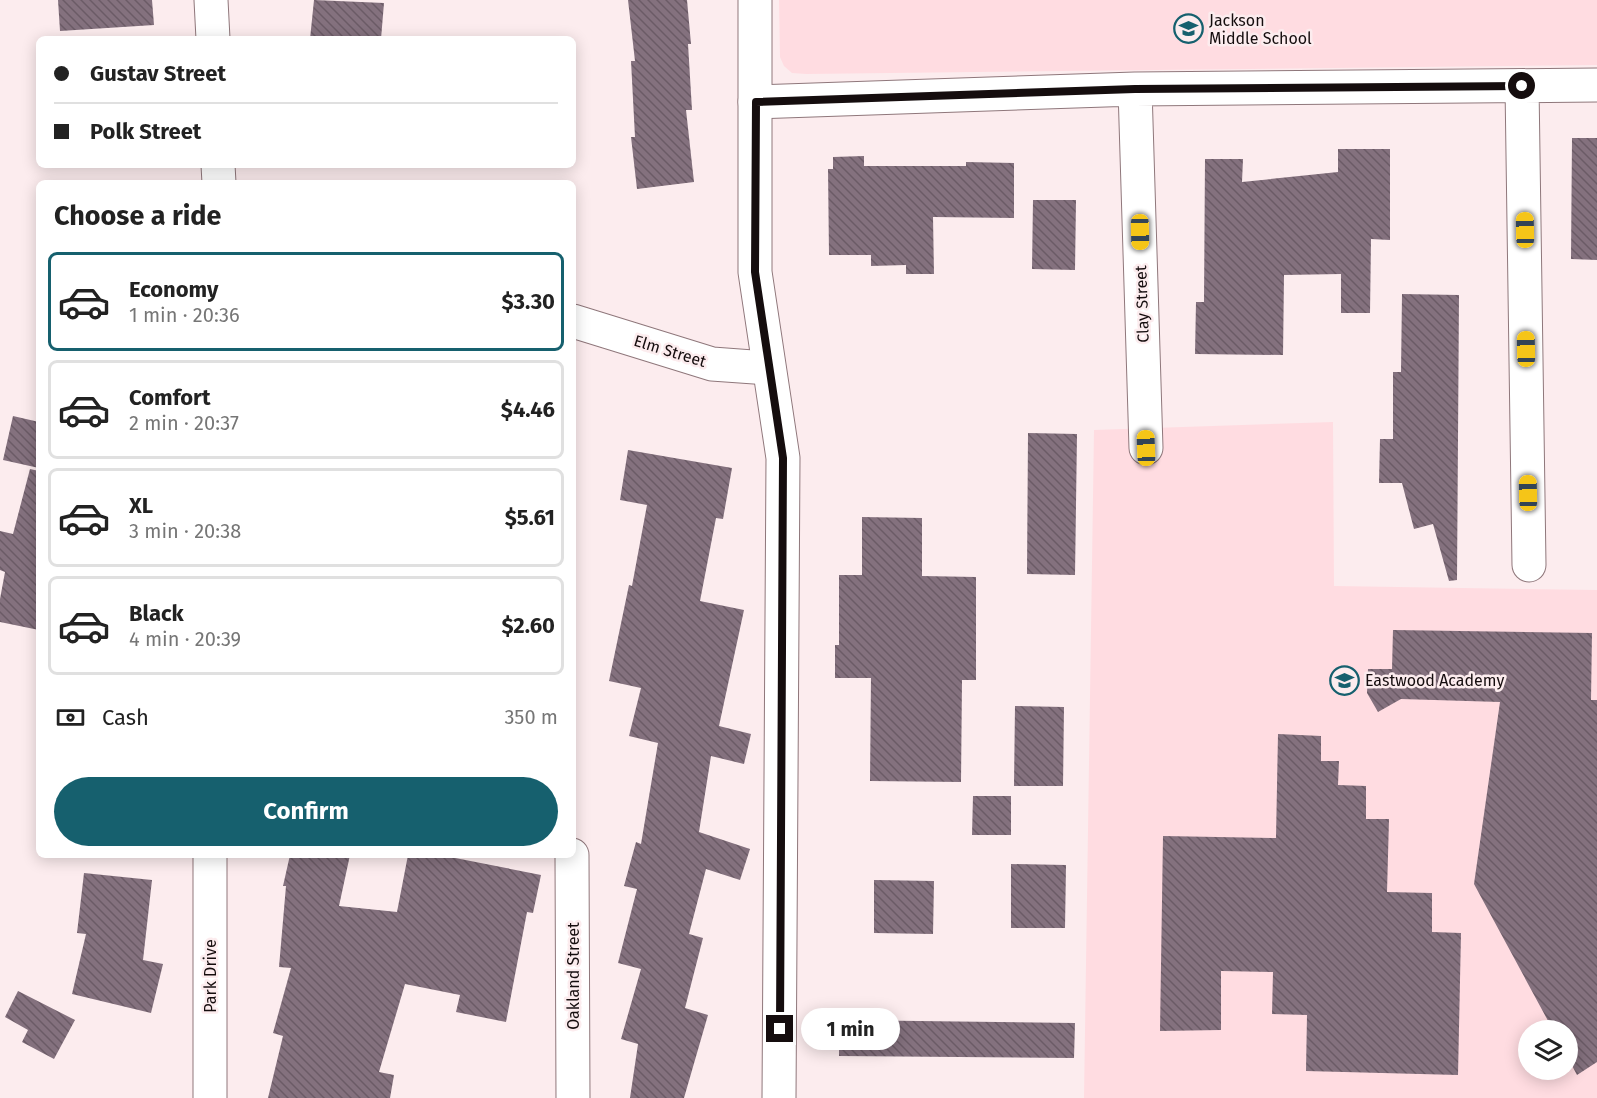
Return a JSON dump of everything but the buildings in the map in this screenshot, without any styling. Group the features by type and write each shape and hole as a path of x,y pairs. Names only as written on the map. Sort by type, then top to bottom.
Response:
{"street":[{"path":"211,0 213,36"},
{"path":"755,0 755,272 783,458 779,1098"},
{"path":"756,102 1135,89 1597,85"},
{"path":"1522,86 1530,565"},
{"name":"Clay Street","path":"1135,89 1146,448"},
{"name":"Elm Street","path":"576,322 712,364 768,368"},
{"name":"Park Drive","path":"210,858 210,1098"},
{"name":"Oakland Street","path":"572,858 573,1098"}],"shaded area":[{"name":"Jackson Middle School","path":"779,0 1597,0 1597,65 792,73 784,66 780,57"},
{"name":"Eastwood Academy","path":"1333,422 1334,586 1597,590 1597,1098 1084,1098 1094,430"}],"place":[{"name":"Jackson Middle School","path":"1188,29"},
{"name":"Eastwood Academy","path":"1344,680"}],"route":[{"path":"780,1029 783,458 755,272 756,102 1135,89 1522,86"}]}
